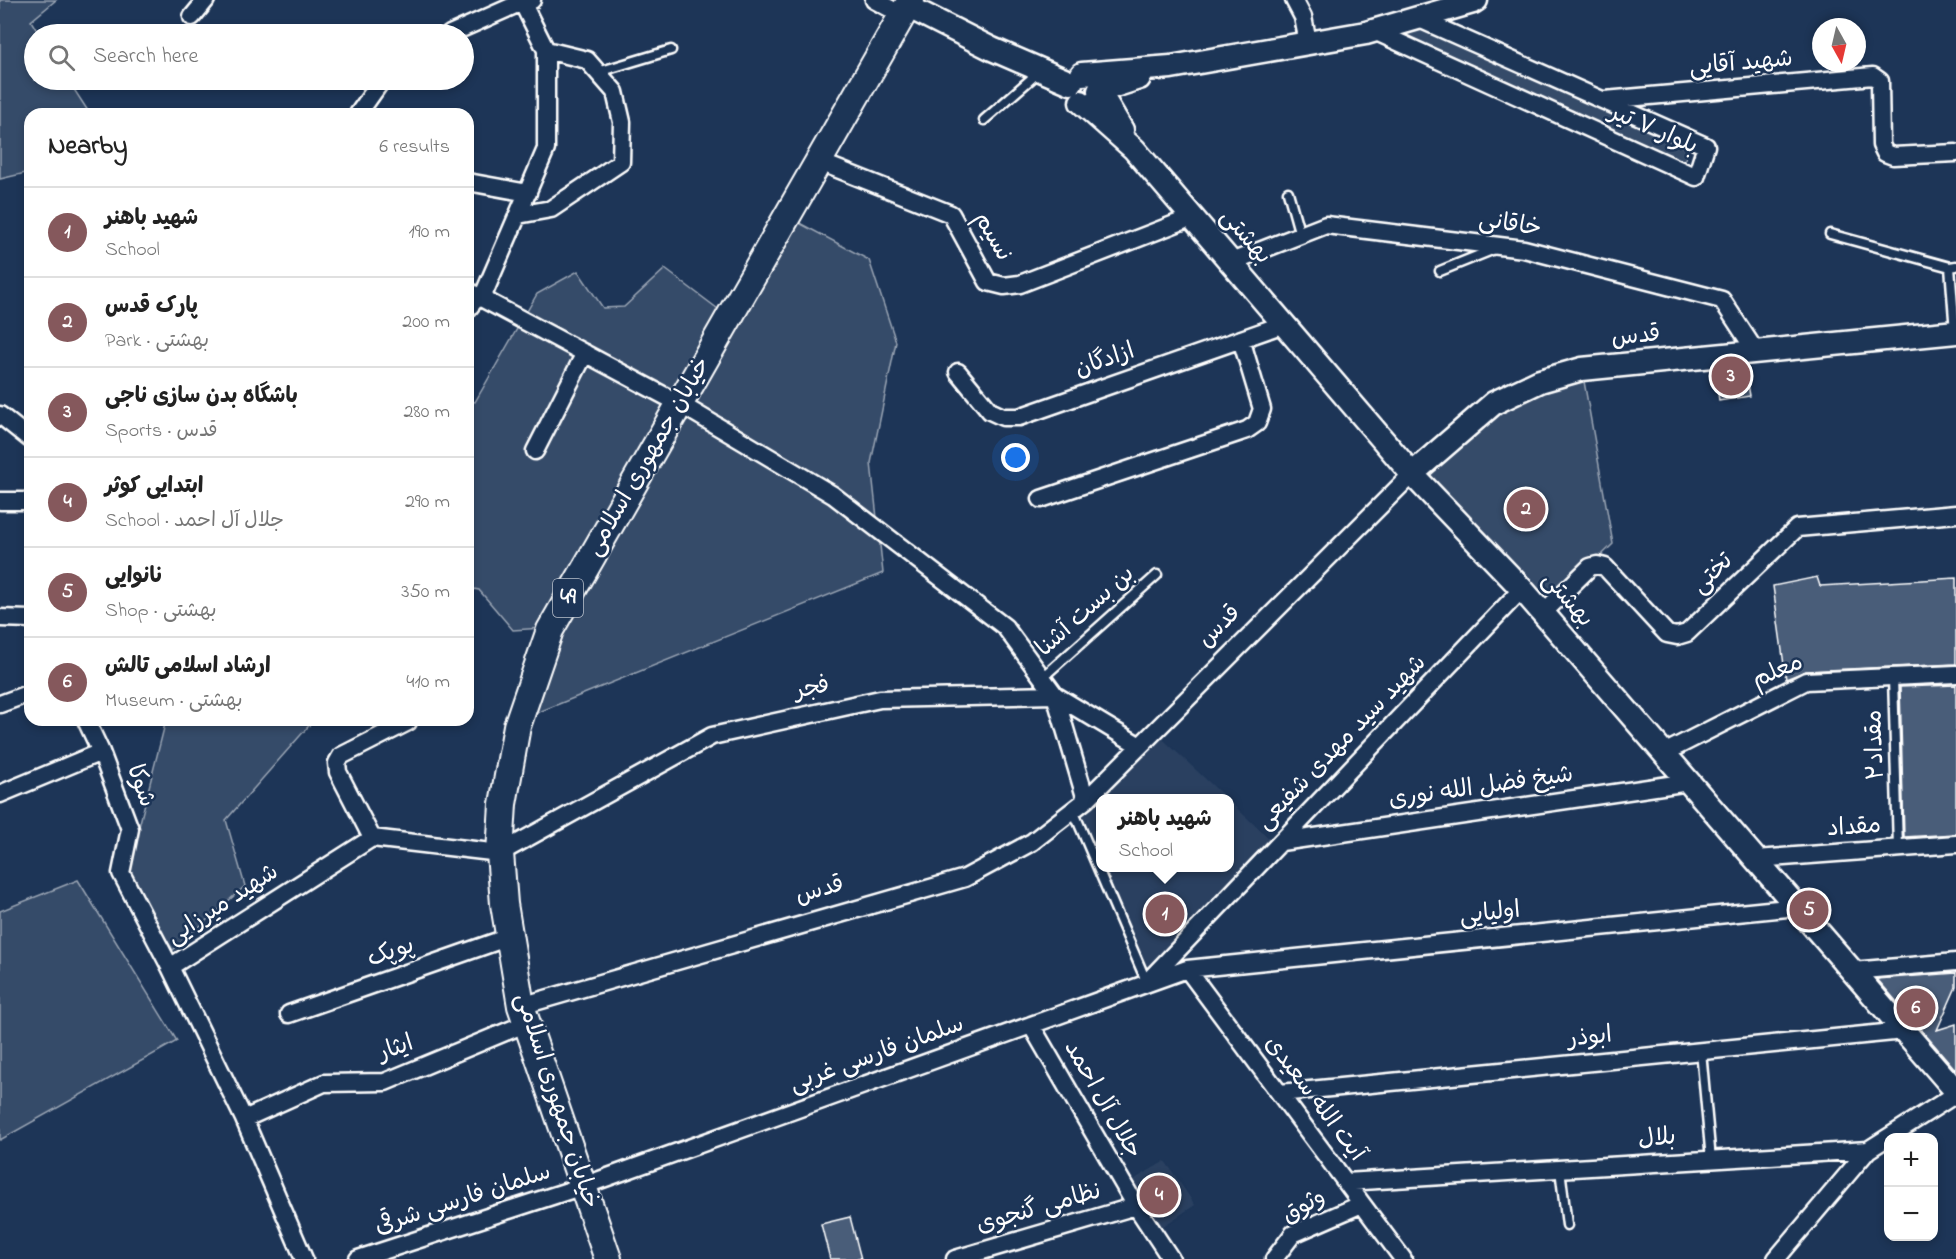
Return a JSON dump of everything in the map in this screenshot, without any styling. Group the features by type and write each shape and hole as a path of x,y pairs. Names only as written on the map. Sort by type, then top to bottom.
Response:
{"main road":[{"name":"خیابان جمهوری اسلامی","path":"608,1259 524,1014 509,937 500,852 503,804 517,726 550,630 907,7"}],"street":[{"path":"192,17 207,0"},
{"path":"874,0 907,7 992,49 1083,88 1171,67 1374,31 1476,0"},
{"path":"1293,0 1303,17 1308,43"},
{"path":"473,24 525,1 546,50 546,149 518,215 475,295 680,404 833,495 1005,627 1055,695 1140,746"},
{"name":"بلوار ۷ تیر","path":"1374,31 1696,177 1706,146 1417,18"},
{"path":"518,215 551,209 621,162 622,122 615,92 587,60 546,50"},
{"name":"شهید آقایی","path":"1604,100 1873,76 1880,81 1881,146 1885,153 1893,156 1956,153"},
{"name":"بهشتی","path":"1083,88 1412,474 1543,612 1956,1093"},
{"path":"362,108 375,90"},
{"name":"نسیم","path":"820,162 951,214 988,282 1004,286 1020,284 1192,217"},
{"path":"474,183 528,193"},
{"name":"خاقانی","path":"1230,262 1326,225 1524,249 1722,300 1756,352"},
{"name":"ازادگان","path":"958,372 990,411 1003,417 1019,417 1284,324"},
{"name":"قدس","path":"524,1014 965,878 1032,842 1079,805 1140,746 1412,474 1494,403 1540,381 1581,369 1955,332"},
{"path":"1041,499 1247,430 1257,423 1262,409 1241,339"},
{"path":"535,451 585,353"},
{"path":"0,415 24,434"},
{"path":"0,501 24,501"},
{"name":"تختی","path":"1543,612 1590,567 1597,565 1605,567 1667,634 1677,636 1687,633 1797,528 1956,514"},
{"name":"شهید سید مهدی شفیعی","path":"1147,983 1522,589"},
{"path":"0,618 24,619"},
{"name":"معلم","path":"1664,753 1806,681 1956,674"},
{"path":"0,704 24,695"},
{"path":"1055,695 1079,805"},
{"name":"فجر","path":"500,852 712,736 880,699 1055,695"},
{"name":"شوکا","path":"89,726 130,829 121,873 170,967"},
{"path":"400,726 341,756 337,763 338,772 372,838 500,852"},
{"path":"0,794 101,752"},
{"name":"شیخ فضل الله نوری","path":"1281,842 1689,782"},
{"name":"شهید میرزایی","path":"304,1259 244,1119 170,967 372,838"},
{"name":"مقداد","path":"1756,859 1956,844"},
{"name":"اولیایی","path":"1187,969 1797,907"},
{"name":"پوپک","path":"290,1014 509,937"},
{"path":"1852,971 1956,962"},
{"name":"سلمان فارسی غربی","path":"583,1186 1187,969"},
{"name":"آیت الله سعیدی","path":"1187,969 1403,1259"},
{"name":"ایثار","path":"244,1119 324,1083 385,1082 524,1014"},
{"name":"جلال آل احمد","path":"1031,1025 1136,1206 1172,1259"},
{"name":"ابوذر","path":"1280,1093 1904,1031"},
{"name":"بلال","path":"1346,1182 1868,1150 1956,1093"},
{"path":"1776,1259 1868,1150"},
{"name":"سلمان فارسی شرقی","path":"358,1259 583,1186"},
{"name":"وثوق","path":"1274,1259 1293,1234 1362,1204"},
{"name":"نظامی گنجوی","path":"955,1259 1136,1206"}],"lane":[{"path":"598,72 671,50"},
{"path":"984,120 1041,70"},
{"path":"1288,192 1300,235"},
{"path":"1830,234 1953,266 1955,332"},
{"path":"1440,271 1503,246"},
{"name":"بن بست آشنا","path":"1042,678 1157,575"},
{"name":"مقداد۲","path":"1893,677 1898,848"},
{"path":"1079,805 1096,850"},
{"path":"1105,872 1147,983"},
{"path":"1701,1051 1710,1160"},
{"path":"1560,1169 1567,1225"}],"shaded area":[{"path":"0,0 56,0 31,21 33,24 24,24 24,90 74,90 86,108 24,108 24,173 0,179"},
{"path":"1410,20 1691,145 1681,168 1374,31"},
{"path":"788,217 869,260 896,342 871,463 883,573 539,712 519,724 552,630"},
{"path":"665,269 722,312 542,628 513,630 479,590 474,589 474,402 537,294 578,271 603,308 624,307"},
{"path":"1582,370 1613,544 1543,612 1412,474 1494,404"},
{"path":"164,726 309,726 226,820 245,886 173,950 126,878"},
{"path":"1154,731 1222,794 1096,794 1096,864 1073,810"},
{"path":"1234,806 1277,846 1147,983 1100,872 1234,872"},
{"path":"78,880 177,1041 0,1140 0,911"},
{"path":"1165,1161 1195,1205 1154,1232 1125,1185"}],"building":[{"path":"1745,366 1750,396 1719,401 1715,369"},
{"path":"1817,577 1820,586 1956,578 1956,664 1806,671 1786,679 1773,586"},
{"path":"1956,685 1956,834 1904,837 1900,687"},
{"path":"1956,973 1956,987 1937,1030 1956,1024 1956,1070 1877,979"},
{"path":"850,1217 861,1259 830,1259 821,1224"}],"place":[{"name":"باشگاه بدن سازی ناجی","path":"1731,376"},
{"name":"پارک قدس","path":"1526,509"},
{"name":"نانوایی","path":"1809,910"},
{"name":"شهید باهنر","path":"1165,914"},
{"name":"ارشاد اسلامی تالش","path":"1916,1008"},
{"name":"ابتدایی کوثر","path":"1159,1195"}]}
